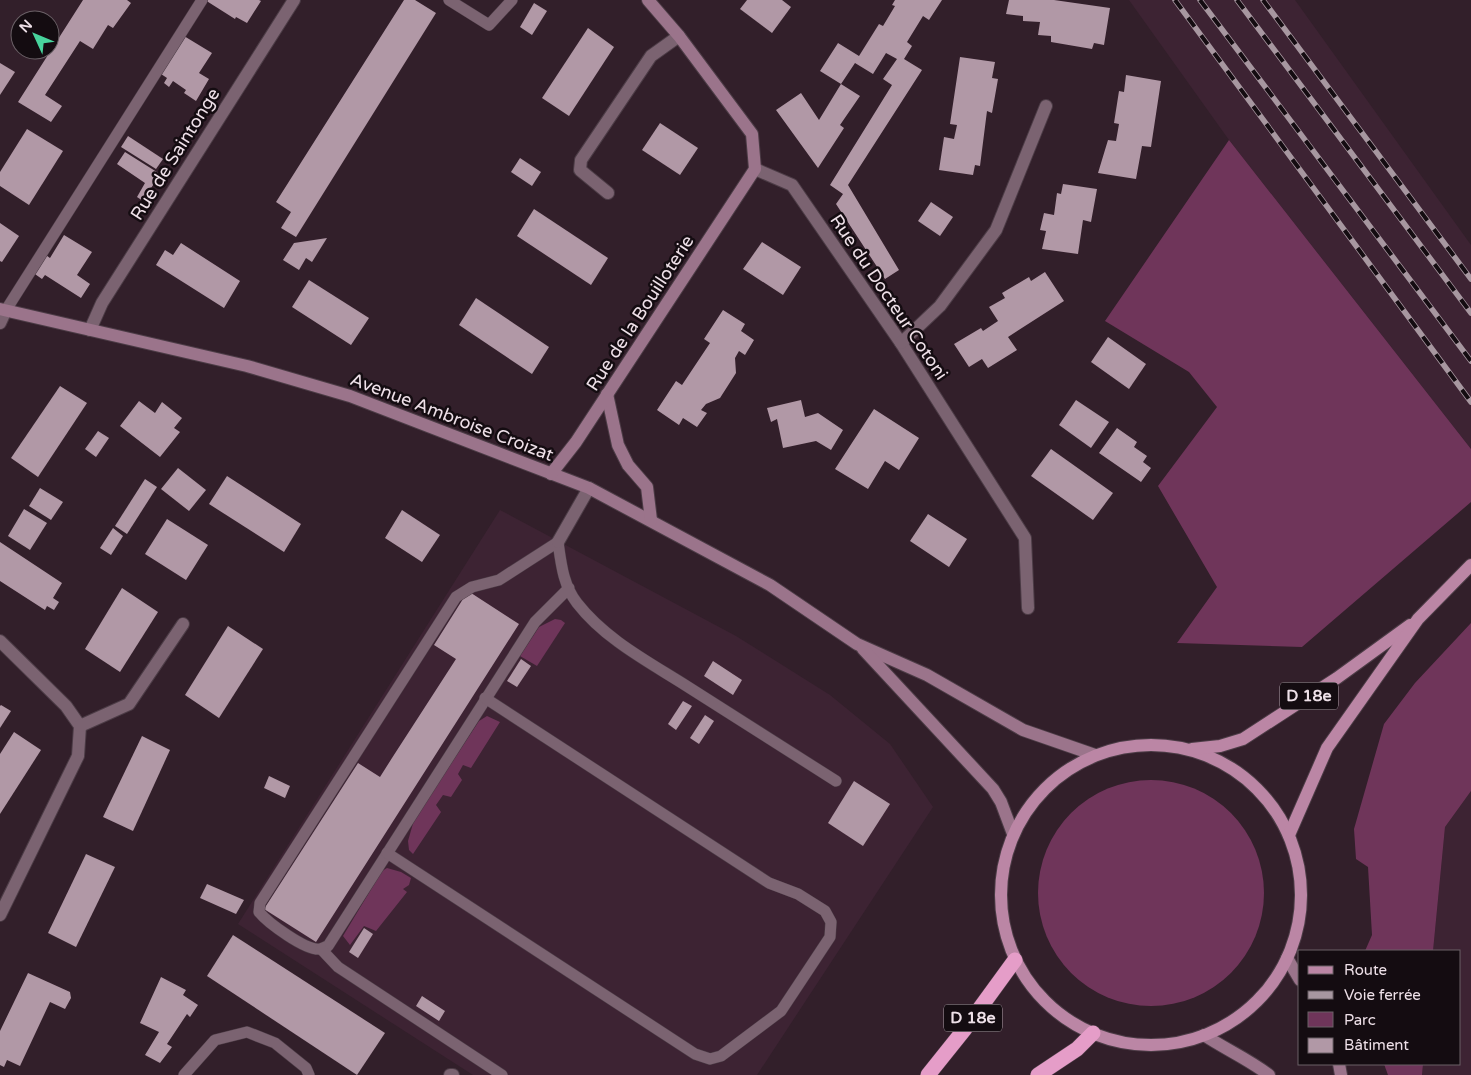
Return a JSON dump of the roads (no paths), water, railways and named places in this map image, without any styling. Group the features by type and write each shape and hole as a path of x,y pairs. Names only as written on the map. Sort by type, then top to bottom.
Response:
{"highway":[{"name":"D 18e","path":"928,1075 964,1030 1015,960"},
{"path":"1038,1075 1077,1049 1093,1034"}],"main road":[{"path":"648,0 679,36 752,134 755,169"},
{"name":"Rue de la Bouilloterie","path":"551,474 576,442 755,169"},
{"name":"Avenue Ambroise Croizat","path":"3,310 247,366 350,396 589,488 770,585 857,644 928,675 1024,730 1095,755"},
{"path":"607,394 618,445 628,465 647,487 651,520"},
{"name":"D 18e","path":"1289,835 1327,748 1418,619 1471,565"},
{"name":"D 18e","path":"1190,749 1220,746 1242,739 1337,678 1418,619"},
{"name":"Avenue Ambroise Croizat","path":"857,644 993,789 1001,802 1013,834"},
{"path":"1150,744 1190,749 1223,763 1245,777 1270,802 1289,835 1298,865 1301,895 1297,927 1287,958 1271,985 1249,1008 1228,1024 1204,1035 1175,1043 1145,1045 1093,1034 1068,1020 1046,1002 1015,960 1005,930 1001,897 1004,865 1013,834 1027,810 1045,788 1068,769 1095,755 1124,747 1150,744"},
{"path":"1287,958 1298,977"},
{"path":"1204,1035 1234,1055 1252,1062 1269,1075"}],"street":[{"name":"Rue de Saintonge","path":"90,330 102,303 294,0"},
{"path":"608,193 580,170 582,160 651,56 679,36"},
{"path":"901,343 940,306 996,230 1046,106"},
{"name":"Rue du Docteur Cotoni","path":"755,169 792,185 901,343 1025,538 1028,608"},
{"path":"0,323 3,310"},
{"path":"558,542 589,488"},
{"path":"80,726 129,704 183,624"},
{"path":"0,641 66,706 80,726 78,756 0,915"}],"lane":[{"path":"3,310 202,0"},
{"path":"449,0 490,25 512,0"},
{"path":"569,588 535,622 328,946 321,949 308,947 266,921 260,912 260,903 456,597 472,586 499,580 558,542 562,574 569,588 575,601 595,624 629,649 836,781"},
{"path":"386,853 695,1054 710,1059 721,1056 781,1012 830,937 831,922 825,911 798,894 769,883 485,698"},
{"path":"321,949 338,967 502,1075"},
{"path":"184,1075 215,1040 247,1032 275,1043 306,1068 309,1075"}],"railway":[{"path":"1175,0 1471,402"},
{"path":"1200,0 1471,361"},
{"path":"1237,0 1471,313"},
{"path":"1263,0 1471,279"}]}
